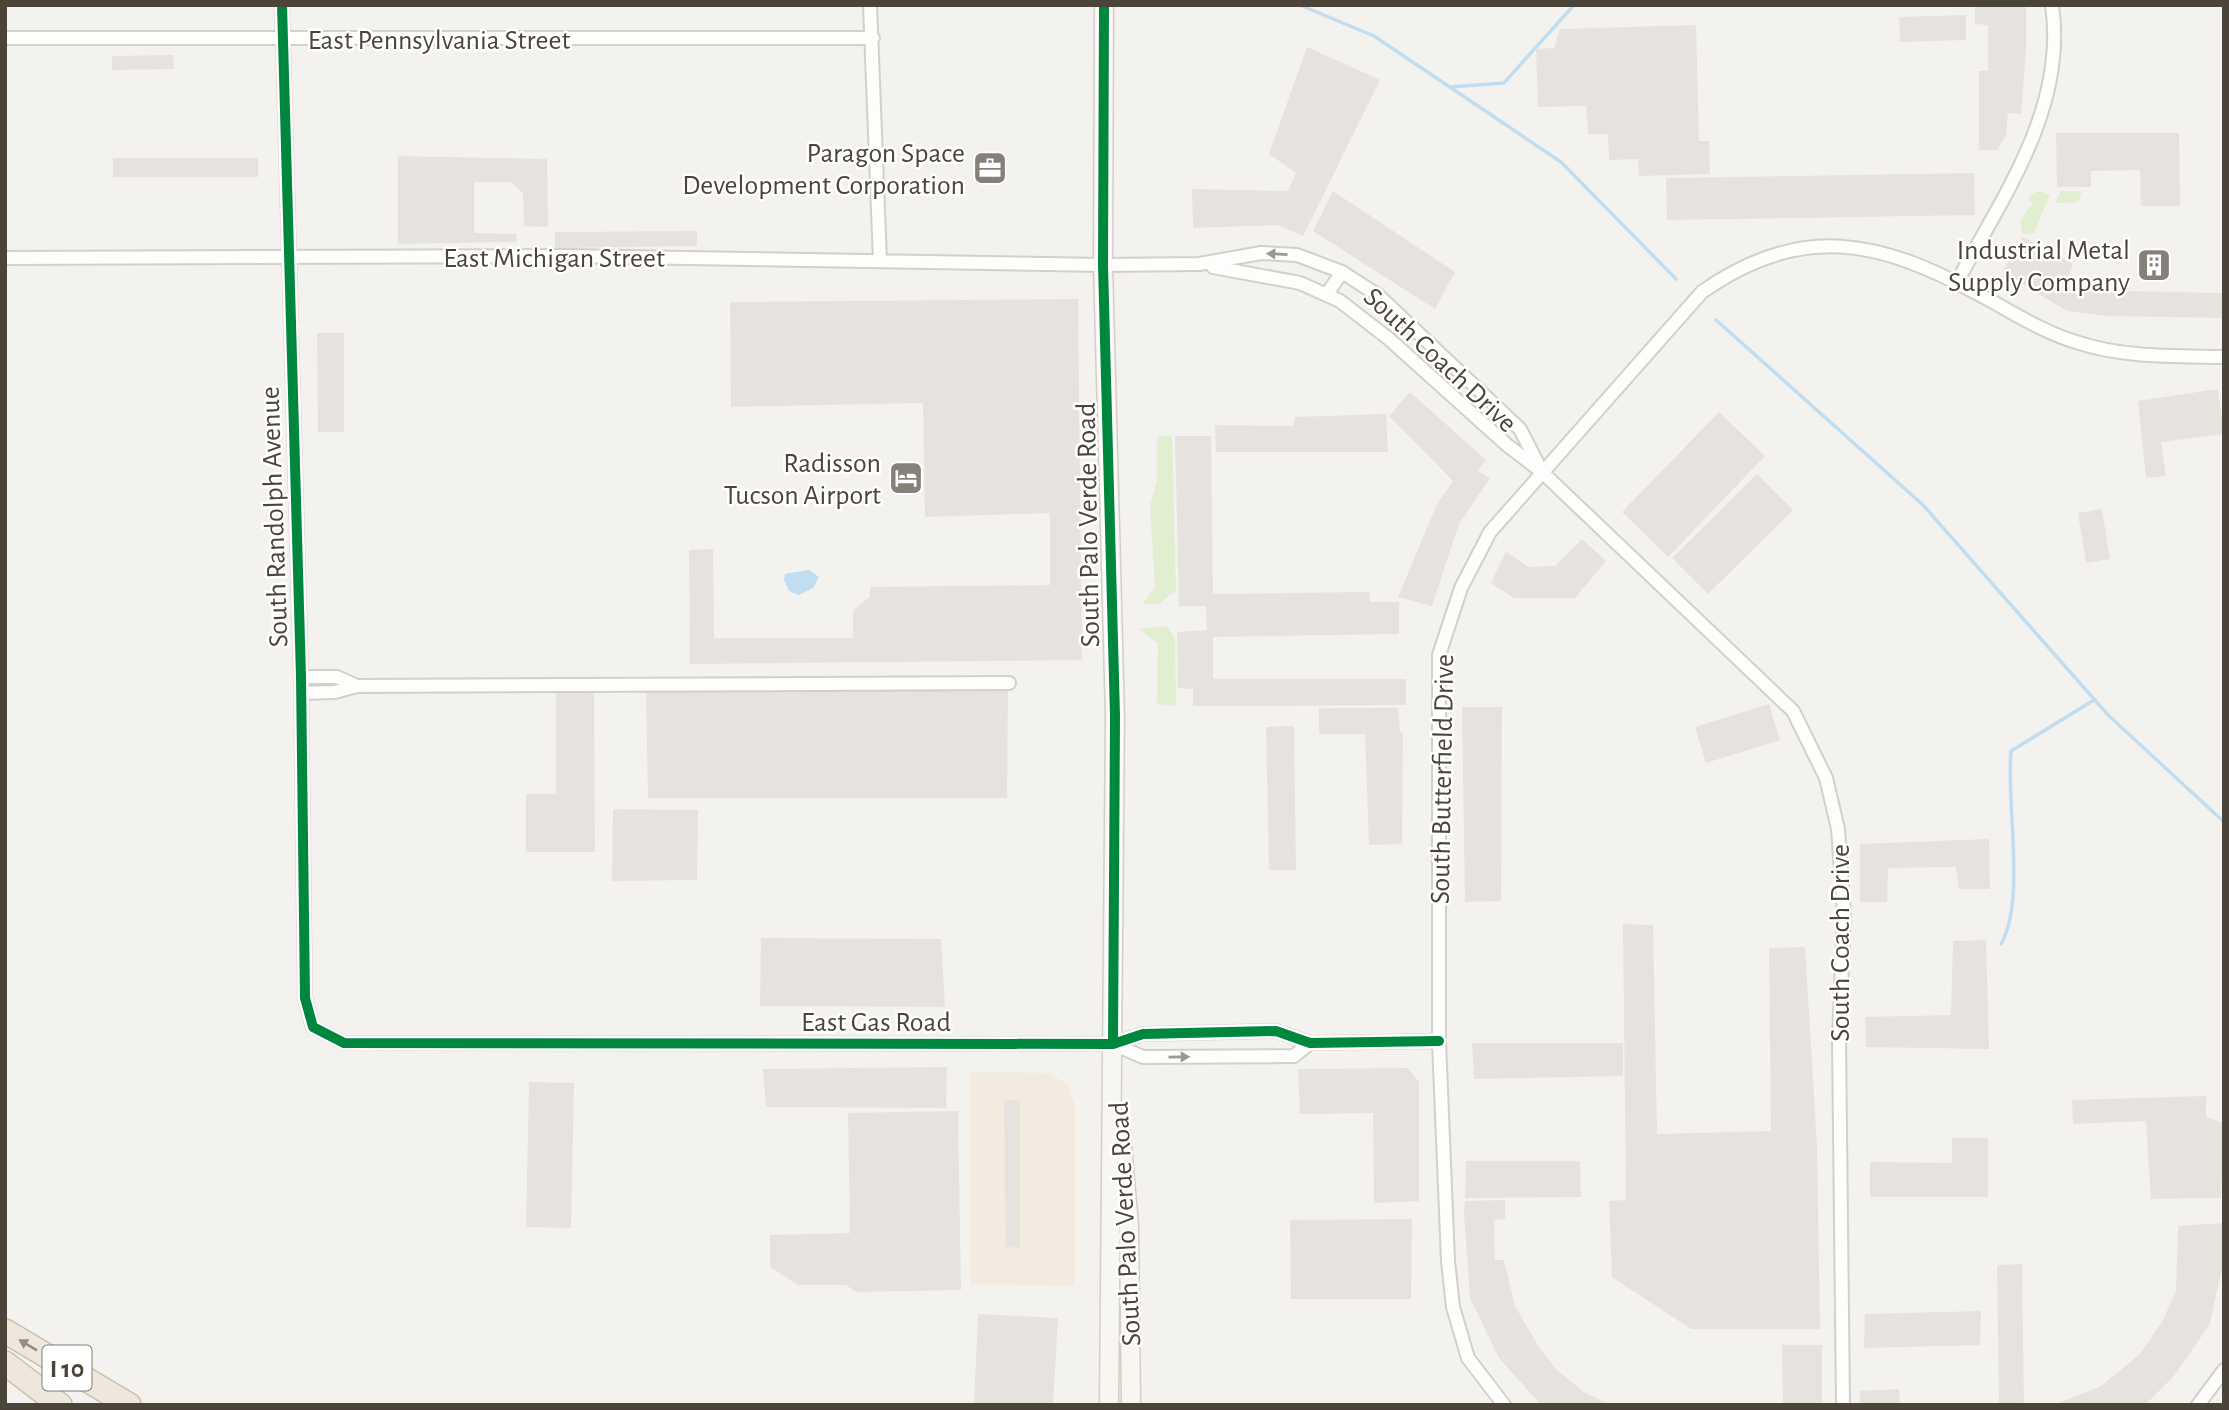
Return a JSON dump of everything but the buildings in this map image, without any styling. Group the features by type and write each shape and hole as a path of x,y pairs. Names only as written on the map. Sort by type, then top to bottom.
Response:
{"highway":[{"name":"I 10","path":"5,1331 129,1405"},
{"name":"I 10","path":"5,1363 60,1405"}],"main road":[{"name":"South Palo Verde Road","path":"1104,5 1103,265 1115,716 1108,1405"},
{"name":"South Palo Verde Road","path":"1113,1044 1129,1225 1131,1405"},
{"path":"1110,1295 1117,1300 1119,1310 1121,1384 1126,1405"}],"street":[{"name":"South Randolph Avenue","path":"282,5 301,677 305,998 313,1027"},
{"path":"870,5 880,261"},
{"path":"2052,5 2055,26 2051,82 2037,129 1957,282 2074,342 2131,354 2224,357"},
{"name":"East Pennsylvania Street","path":"5,38 873,38"},
{"name":"South Butterfield Drive","path":"1504,1405 1468,1358 1454,1307 1448,1261 1439,1041 1439,655 1461,588 1490,532 1688,305 1717,281 1755,260 1802,248 1850,246 1907,259 1957,282"},
{"name":"South Coach Drive","path":"1103,265 1199,264 1261,253 1297,255 1342,272 1379,296 1520,429 1542,472"},
{"name":"East Michigan Street","path":"5,258 289,256 1103,265"},
{"name":"South Coach Drive","path":"1199,264 1300,283 1327,295 1389,339 1507,445 1542,472 1793,711 1826,778 1838,829 1844,912 1839,1038 1843,1405"},
{"path":"1327,295 1342,272"},
{"path":"301,677 337,677 357,686"},
{"path":"300,693 335,692 357,686 1009,683"},
{"name":"East Gas Road","path":"313,1027 344,1043 1113,1044 1143,1034 1276,1031 1310,1043 1439,1041"},
{"path":"1113,1044 1143,1057 1294,1056 1310,1043"},
{"path":"2198,1405 2224,1370"}],"shaded area":[{"path":"1975,5 2026,5 2026,51 2021,114 2008,113 2006,136 1997,150 1979,150 1979,71 1988,71 1988,25 1975,24"},
{"path":"1966,15 1966,40 1900,42 1899,17"},
{"path":"1696,25 1699,141 1709,141 1710,174 1639,176 1638,159 1609,160 1608,134 1588,134 1586,106 1538,107 1536,49 1554,48 1560,29"},
{"path":"1307,47 1380,80 1303,236 1278,225 1193,228 1192,189 1288,191 1296,173 1269,154"},
{"path":"173,55 174,69 112,70 112,56"},
{"path":"2056,133 2179,133 2180,206 2141,206 2140,170 2091,171 2091,187 2057,187"},
{"path":"398,156 547,159 548,227 524,226 523,193 511,182 474,182 474,233 516,234 517,242 398,244"},
{"path":"113,158 258,158 258,177 113,177"},
{"path":"1974,173 1975,215 1667,220 1666,178"},
{"path":"1333,191 1455,272 1435,309 1313,231"},
{"path":"697,231 697,246 555,248 555,232"},
{"path":"2023,237 2073,264 2068,278 2081,290 2223,293 2223,318 2106,316 2067,311 2002,272"},
{"path":"1078,299 1082,660 690,664 689,550 713,549 714,638 853,638 853,610 870,597 870,587 1050,585 1050,513 925,517 923,403 731,407 730,302"},
{"path":"317,333 344,333 344,432 318,432"},
{"path":"2218,389 2224,434 2161,442 2166,476 2146,478 2138,401"},
{"path":"1410,392 1486,460 1478,471 1490,478 1459,524 1432,606 1398,597 1437,504 1453,481 1389,416"},
{"path":"1719,412 1765,456 1668,557 1622,512"},
{"path":"1386,414 1388,452 1216,452 1215,425 1293,426 1295,417"},
{"path":"1175,436 1211,436 1213,594 1369,592 1370,602 1399,602 1399,634 1213,637 1213,679 1406,679 1406,705 1193,706 1193,689 1178,688 1177,632 1207,630 1206,606 1179,606"},
{"path":"1757,474 1793,510 1708,594 1672,558"},
{"path":"2102,509 2110,559 2086,563 2078,513"},
{"path":"1582,539 1606,561 1575,598 1514,598 1491,583 1506,552 1529,567 1555,566"},
{"path":"1008,689 1007,798 648,798 646,690"},
{"path":"556,693 594,693 595,852 526,852 526,794 556,794"},
{"path":"1769,704 1780,740 1706,763 1695,727"},
{"path":"1462,707 1502,707 1501,901 1465,902"},
{"path":"1319,708 1398,708 1400,732 1403,733 1402,844 1369,845 1365,734 1319,734"},
{"path":"1294,726 1296,870 1269,870 1266,727"},
{"path":"613,809 698,810 697,880 612,881"},
{"path":"1989,839 1990,889 1959,889 1956,867 1888,868 1887,902 1860,902 1860,844"},
{"path":"1623,924 1653,925 1657,1134 1771,1131 1769,948 1805,947 1817,1145 1820,1329 1691,1329 1612,1277 1609,1201 1626,1200"},
{"path":"761,938 941,939 945,1007 760,1006"},
{"path":"1986,940 1989,1049 1866,1047 1865,1017 1951,1015 1953,941"},
{"path":"1472,1043 1623,1043 1623,1076 1474,1079"},
{"path":"947,1067 946,1108 766,1107 763,1069"},
{"path":"1408,1068 1419,1082 1419,1201 1374,1203 1373,1113 1300,1114 1298,1069"},
{"path":"970,1072 1049,1073 1067,1084 1075,1105 1075,1286 970,1284"},
{"path":"529,1082 574,1083 571,1228 526,1227"},
{"path":"2206,1096 2206,1116 2224,1124 2221,1198 2151,1199 2146,1121 2073,1124 2072,1100"},
{"path":"1004,1100 1020,1100 1020,1248 1006,1247"},
{"path":"958,1111 961,1290 856,1292 846,1285 798,1285 770,1267 770,1235 850,1233 848,1113"},
{"path":"1952,1138 1988,1138 1988,1197 1870,1197 1870,1162 1952,1163"},
{"path":"1466,1161 1580,1161 1581,1197 1465,1198"},
{"path":"1505,1200 1505,1219 1494,1220 1495,1260 1504,1260 1515,1306 1540,1349 1557,1370 1584,1392 1610,1405 1541,1405 1499,1358 1470,1298 1464,1214 1465,1201"},
{"path":"1412,1219 1411,1299 1291,1299 1290,1220"},
{"path":"2223,1223 2222,1268 2210,1324 2174,1376 2145,1405 2054,1405 2101,1386 2140,1354 2162,1322 2176,1291 2178,1226"},
{"path":"2022,1264 2024,1405 1999,1405 1997,1265"},
{"path":"1981,1311 1980,1345 1864,1348 1865,1314"},
{"path":"978,1314 1058,1318 1053,1405 974,1405"},
{"path":"1782,1345 1822,1345 1822,1405 1783,1405"},
{"path":"1899,1389 1900,1405 1860,1405 1860,1391"}],"green space":[{"path":"2037,191 2050,194 2034,233 2023,234 2020,221 2033,203 2028,198"},
{"path":"2061,191 2082,191 2078,202 2055,203"},
{"path":"1172,435 1176,590 1159,604 1143,604 1155,587 1150,505 1157,481 1157,437"},
{"path":"1167,626 1175,639 1176,706 1157,704 1158,644 1139,629"}],"water":[{"path":"809,570 819,577 813,588 799,595 789,591 784,580 785,574"}],"waterway":[{"path":"1300,5 1374,36 1561,162 1676,279"},
{"path":"1450,87 1504,83 1574,5"},
{"path":"1716,320 1923,505 2108,715 2224,822"},
{"path":"2001,944 2008,925 2014,878 2011,751 2094,700"}],"cycle path":[{"path":"282,5 301,677 305,998 313,1027 344,1043 1113,1044 1143,1034 1276,1031 1310,1043 1439,1041"},
{"path":"1104,5 1103,265 1115,716 1113,1044"}],"place":[{"name":"Paragon Space Development Corporation","path":"990,168"},
{"name":"Industrial Metal Supply Company","path":"2154,265"},
{"name":"Radisson Tucson Airport","path":"906,478"}]}
